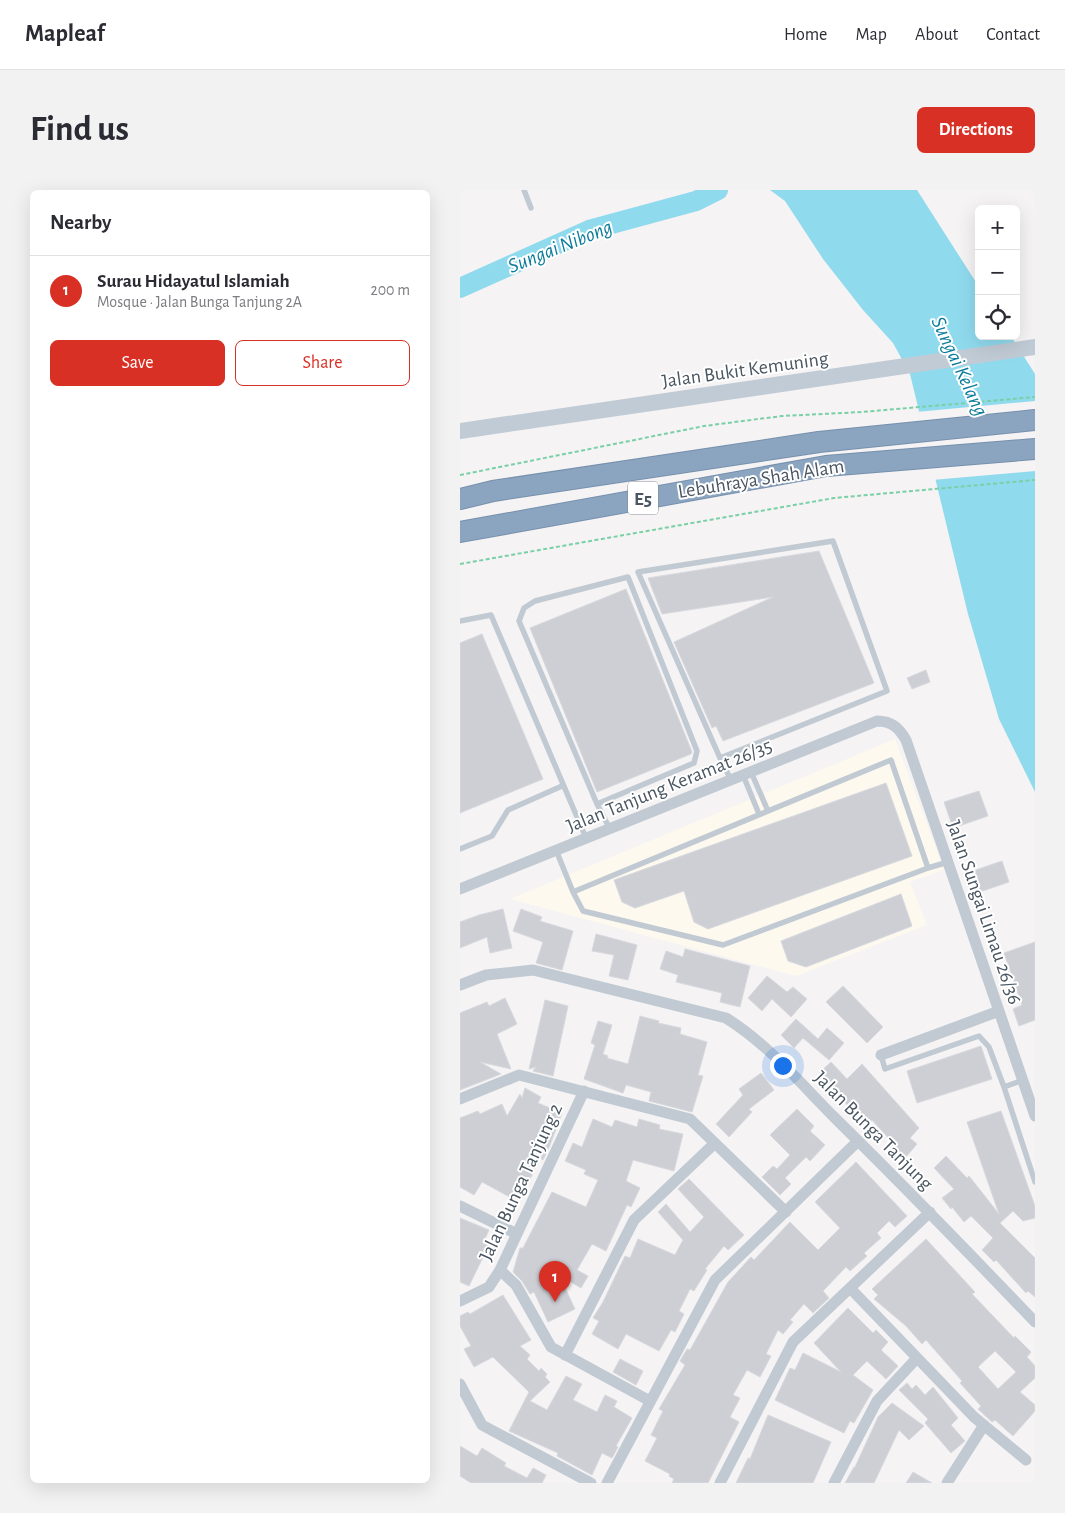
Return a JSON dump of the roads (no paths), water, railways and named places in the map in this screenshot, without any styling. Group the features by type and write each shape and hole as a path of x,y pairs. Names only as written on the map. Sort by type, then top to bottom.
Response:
{"highway":[{"name":"Lebuhraya Shah Alam","path":"460,499 493,491 819,442 1035,420"},
{"name":"Lebuhraya Shah Alam","path":"460,532 826,466 1035,449"}],"main road":[{"name":"Jalan Bukit Kemuning","path":"460,431 801,383 1035,347"}],"street":[{"name":"Jalan Tanjung Keramat 26/35","path":"460,889 877,721 892,724"},
{"name":"Jalan Sungai Limau 26/36","path":"892,724 900,730 906,740 1035,1116"},
{"name":"Jalan Bunga Tanjung","path":"460,985 486,975 533,970 726,1018 748,1031 930,1212 1035,1322"},
{"path":"881,1055 999,1011"},
{"path":"460,1099 519,1075 690,1118 786,1212"},
{"name":"Jalan Bunga Tanjung 2","path":"460,1301 489,1287 500,1270 584,1091"},
{"path":"607,1483 715,1280 858,1141"},
{"path":"565,1355 634,1220 715,1143"},
{"path":"460,1206 517,1234"},
{"path":"720,1483 793,1342 930,1212"},
{"path":"500,1270 516,1285 551,1347 650,1401"},
{"path":"850,1288 984,1425 1026,1460"},
{"path":"834,1483 877,1401 917,1358"},
{"path":"460,1384 482,1425 592,1483"},
{"path":"946,1483 984,1425"}],"lane":[{"path":"524,190 531,208"},
{"path":"720,758 888,691 833,541 638,572 720,758 731,780"},
{"path":"597,804 694,763 697,752 628,576 535,601 524,608 519,622 597,804 610,829"},
{"path":"460,621 491,615 562,786 586,838"},
{"path":"573,892 891,760 928,868"},
{"path":"747,773 768,811"},
{"path":"747,773 759,814"},
{"path":"460,849 492,836 508,810 562,786"},
{"path":"556,850 583,911 723,945 948,862"},
{"path":"881,1055 885,1069 979,1036 989,1047 1035,1182"},
{"path":"1004,1087 1023,1080"}],"water":[{"name":"Sungai Kelang","path":"770,190 917,190 975,281 975,340 1014,340 1035,374 1035,792 999,719 968,614 910,374 893,343 863,310 823,259 785,201"}],"waterway":[{"name":"Sungai Nibong","path":"460,288 589,230 696,201 718,190"}],"place":[{"name":"Surau Hidayatul Islamiah","path":"555,1302"}]}
